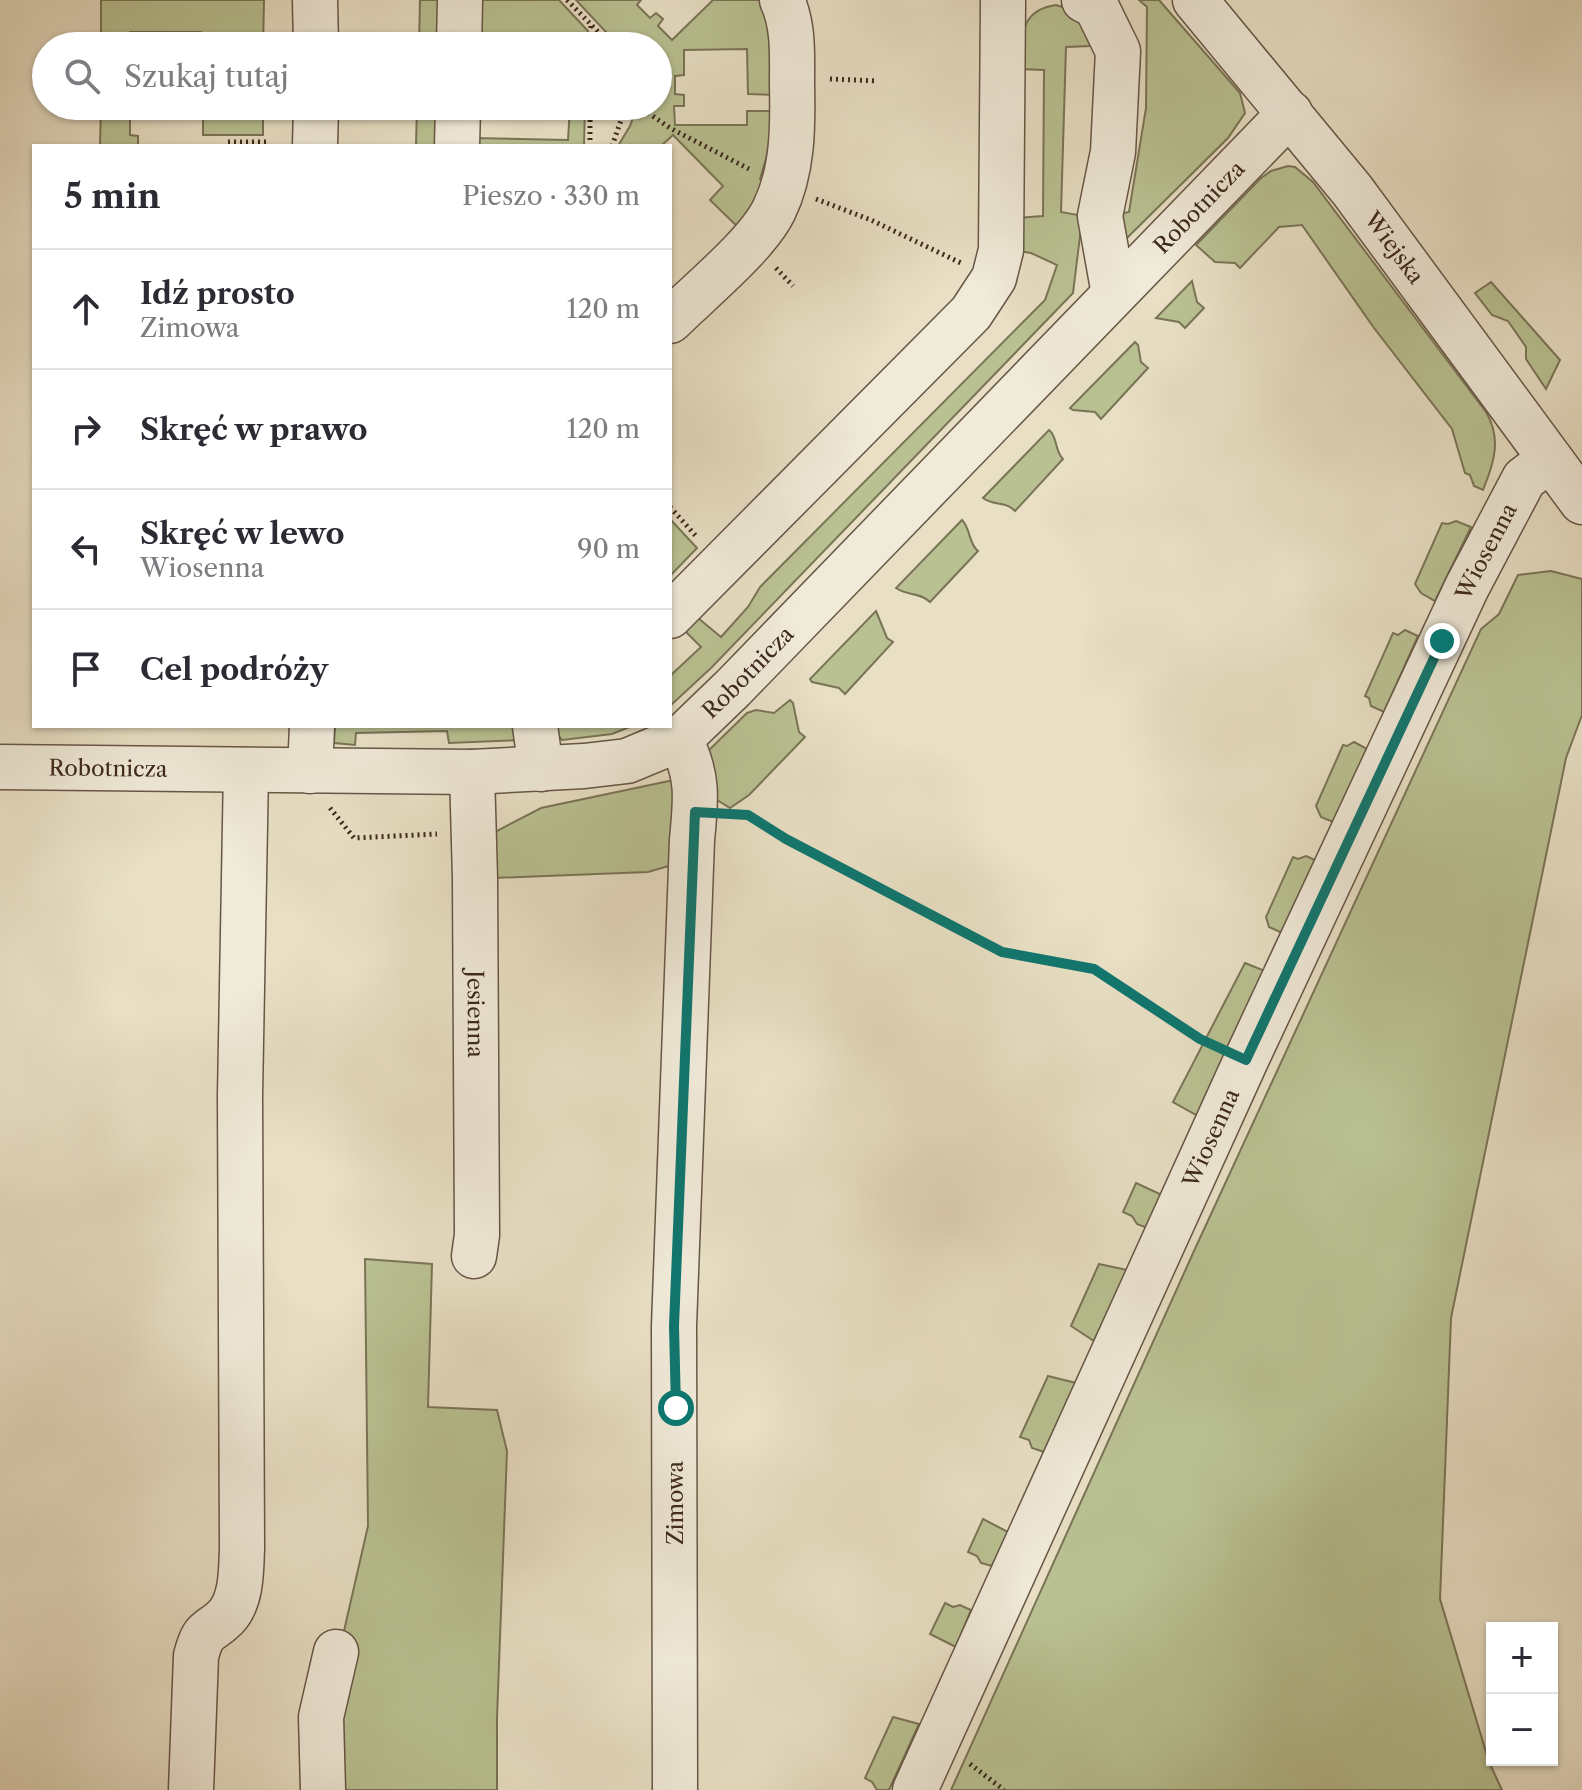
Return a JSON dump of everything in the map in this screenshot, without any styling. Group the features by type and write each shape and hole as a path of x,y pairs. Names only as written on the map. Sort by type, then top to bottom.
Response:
{"street":[{"path":"315,0 316,32"},
{"path":"459,32 460,0"},
{"path":"672,319 759,235 782,187 793,136 792,41 788,12 782,0"},
{"path":"672,614 971,313 994,278 1001,250 1003,215 1003,0"},
{"path":"1084,0 1096,6 1118,51 1113,152 1100,216 1114,294"},
{"name":"Wiejska","path":"1195,0 1379,224 1580,496"},
{"name":"Robotnicza","path":"0,767 246,770 320,789 472,772 627,761 680,739 1290,113"},
{"path":"315,144 316,120"},
{"path":"457,144 458,120"},
{"name":"Wiosenna","path":"915,1790 1246,1060 1467,587 1524,479 1550,459"},
{"path":"312,728 320,789"},
{"path":"535,728 541,769"},
{"name":"Zimowa","path":"675,1790 674,1326 695,812 692,762 680,739"},
{"path":"191,1790 196,1656 200,1640 208,1629 226,1617 233,1606 239,1587 242,1549 240,1096 246,770"},
{"name":"Jesienna","path":"472,772 477,1235 474,1256"},
{"path":"323,1790 321,1717 336,1652"}],"path":[{"path":"567,0 598,32"},
{"path":"591,25 591,32"},
{"path":"590,120 590,144"},
{"path":"613,144 621,120"},
{"path":"658,120 782,187 871,220 994,278"},
{"path":"228,142 267,142"},
{"path":"672,509 705,546"},
{"path":"320,789 354,838 474,832"},
{"path":"695,812 748,815 786,839 1002,952 1094,969 1200,1039 1246,1060"}],"green space":[{"path":"101,0 264,0 263,32 101,32"},
{"path":"420,0 447,0 446,32 419,32"},
{"path":"467,0 559,0 588,31 588,32 473,32"},
{"path":"576,0 641,0 637,5 650,18 656,13 663,19 658,26 664,32 606,32"},
{"path":"713,0 766,0 775,95 748,94 747,49 684,50 684,75 675,76 675,94 684,95 684,106 674,106 675,125 747,125 747,111 774,111 772,139 760,179 769,185 746,235 710,200 723,186 673,135 663,144 619,144 632,120 672,120 672,40"},
{"path":"1139,0 1159,0 1240,93 1245,113 1228,138 1123,242 1114,215 1129,212 1146,108 1147,7"},
{"path":"1056,5 1077,14 1085,23 1090,46 1066,47 1061,212 1078,215 1081,228 1073,293 711,668 672,704 672,674 701,647 684,630 697,617 721,637 748,607 760,587 1045,300 1057,265 1031,253 1018,251 1017,218 1043,216 1044,70 1018,69 1025,27 1035,13"},
{"path":"101,120 130,120 130,135 138,136 138,144 100,144"},
{"path":"203,120 263,120 263,135 203,135"},
{"path":"417,120 446,120 446,144 416,144"},
{"path":"569,120 585,120 584,144 473,144 472,138 568,140"},
{"path":"1288,166 1295,167 1313,182 1486,412 1494,432 1495,451 1483,490 1474,486 1470,475 1465,473 1452,429 1374,328 1302,225 1279,227 1240,268 1235,263 1215,262 1196,245 1261,178"},
{"path":"1192,281 1197,302 1204,308 1185,328 1179,322 1156,318"},
{"path":"1491,282 1560,360 1546,389 1526,359 1526,347 1508,321 1492,315 1475,293"},
{"path":"1135,342 1141,362 1148,368 1101,419 1095,412 1070,408"},
{"path":"1049,430 1063,459 1015,511 983,498"},
{"path":"962,520 978,551 930,602 896,588"},
{"path":"672,521 697,548 672,574"},
{"path":"1456,521 1471,527 1435,601 1421,593 1415,584 1442,523"},
{"path":"1551,571 1582,579 1582,715 1566,758 1451,1318 1440,1599 1486,1752 1486,1766 1491,1766 1502,1790 951,1790 1194,1251 1481,629 1499,614 1518,575"},
{"path":"876,611 887,638 893,642 845,694 839,688 812,682 810,679"},
{"path":"1405,630 1418,636 1384,712 1371,706 1369,698 1365,696 1393,633 1398,635"},
{"path":"790,700 799,732 805,737 749,795 730,808 717,800 708,751 747,713 756,710 774,713"},
{"path":"335,728 524,728 523,740 449,743 447,731 356,733 355,745 334,743"},
{"path":"557,728 627,728 612,734 562,740"},
{"path":"1354,742 1367,749 1333,822 1321,817 1316,806 1343,745"},
{"path":"678,776 679,863 648,872 493,878 491,834 541,808 669,781"},
{"path":"1306,856 1315,860 1282,933 1269,927 1266,917 1293,857"},
{"path":"1245,963 1265,971 1198,1116 1173,1102"},
{"path":"1136,1183 1162,1195 1147,1228 1123,1212"},
{"path":"365,1259 432,1264 428,1407 497,1410 507,1451 497,1790 321,1790 322,1727 368,1526"},
{"path":"1099,1264 1127,1270 1094,1341 1071,1326"},
{"path":"1048,1376 1076,1383 1044,1452 1032,1448 1029,1440 1020,1437"},
{"path":"983,1519 1008,1532 992,1566 981,1563 977,1556 968,1552"},
{"path":"945,1603 971,1610 956,1647 930,1634"},
{"path":"893,1717 919,1724 889,1790 877,1790 865,1778"}],"route":[{"path":"676,1408 674,1326 695,812 748,815 786,839 1002,952 1094,969 1200,1039 1246,1060 1442,641"}]}
